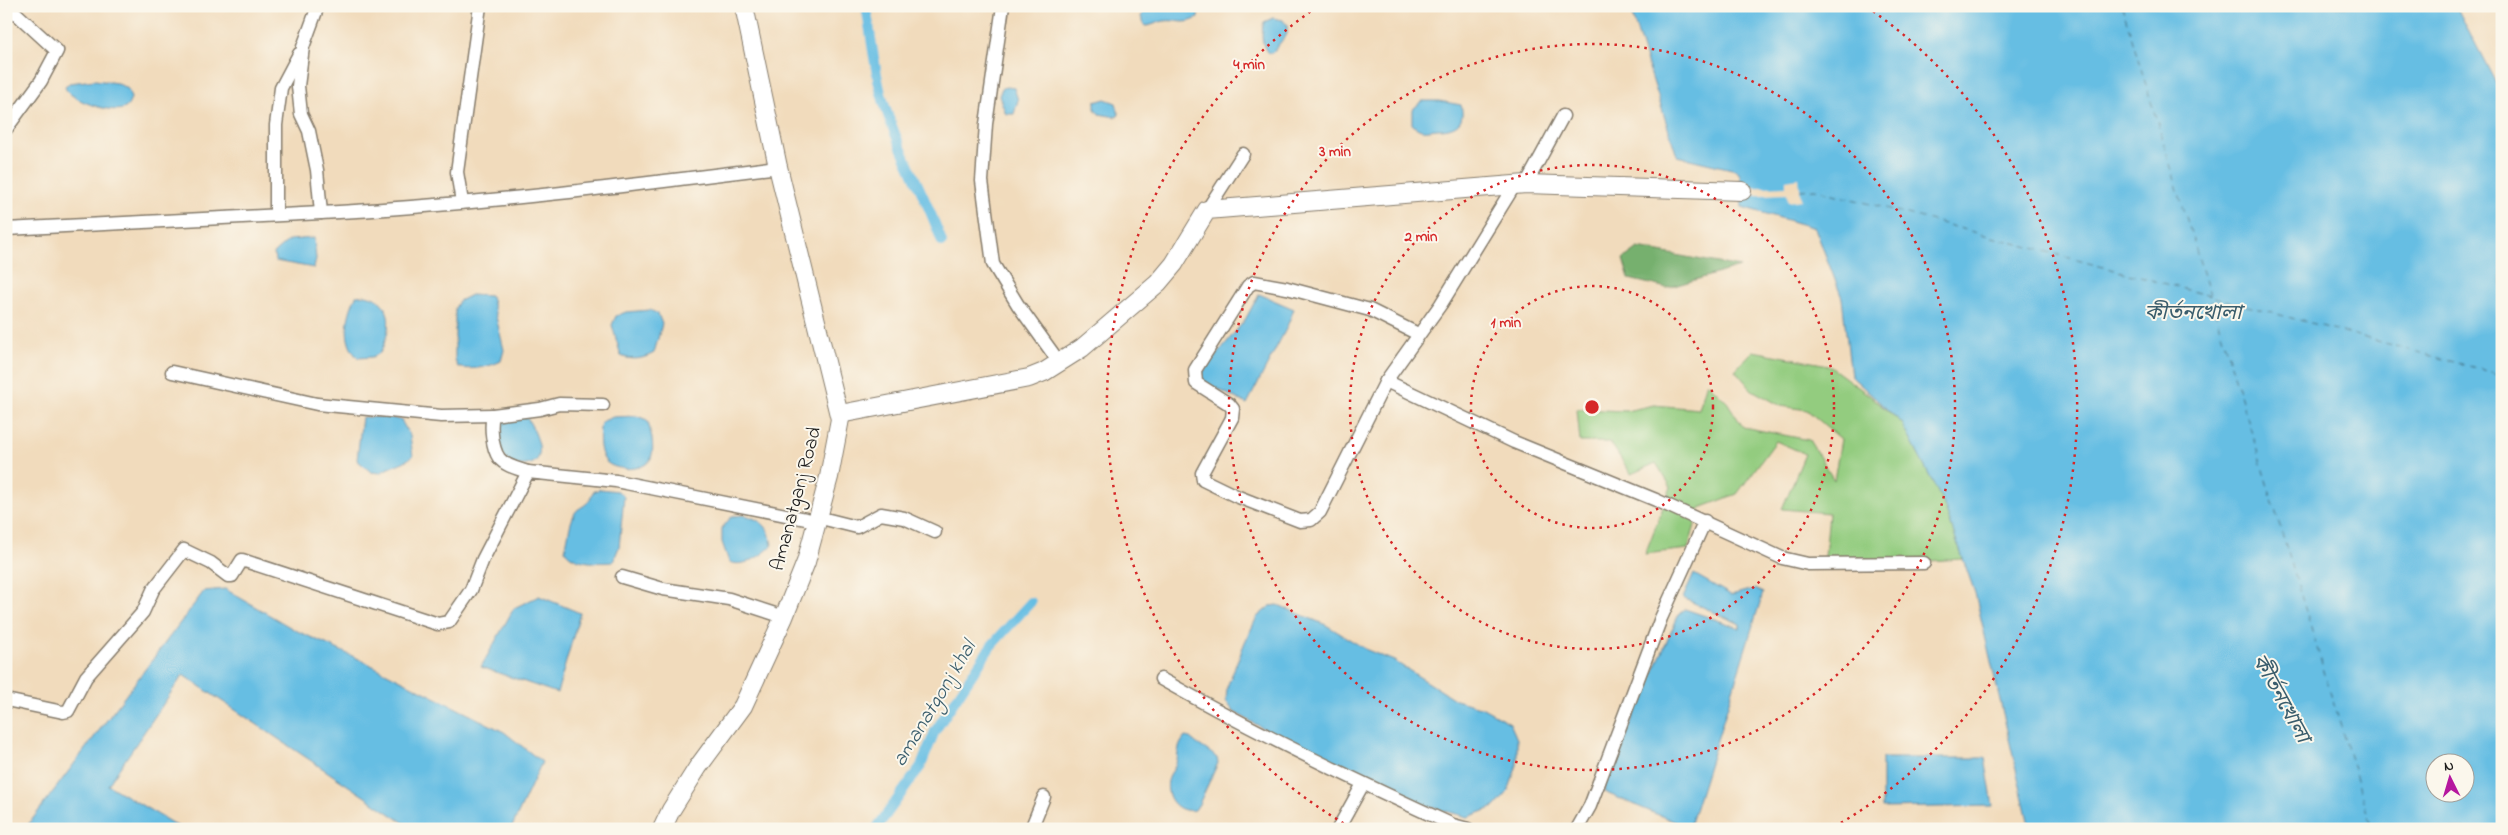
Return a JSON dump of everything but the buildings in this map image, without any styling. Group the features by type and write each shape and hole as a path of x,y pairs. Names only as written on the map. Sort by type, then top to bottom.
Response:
{"main road":[{"name":"Amanatganj Road","path":"662,829 671,810 698,767 743,706 784,617 806,562 816,519 829,477 840,414 778,167 744,6"},
{"path":"840,414 1029,378 1059,362 1104,332 1158,283 1174,264 1207,210 1520,185 1742,191"}],"street":[{"path":"6,129 40,81 57,51 8,6"},
{"path":"276,214 276,125 281,88 303,47 318,6"},
{"path":"462,202 457,172 480,6"},
{"path":"1003,6 986,124 982,181 993,264 1018,305 1059,362"},
{"path":"303,47 298,86 301,114 309,132 317,170 321,213"},
{"path":"1418,334 1370,310 1287,288 1254,282 1248,286 1195,370 1196,383 1229,404 1233,409 1232,418 1202,473 1203,480 1236,496 1300,521 1311,520 1320,512 1386,381 1441,304 1563,116"},
{"path":"1207,210 1243,154"},
{"path":"6,229 321,213 462,202 778,167"},
{"path":"172,372 317,404 441,416 493,415 540,409 559,404 603,405"},
{"path":"1386,381 1514,442 1705,521 1782,558 1808,564 1924,563"},
{"path":"493,415 494,443 499,458 528,472 616,481 856,527 882,514 904,518 935,532"},
{"path":"6,700 63,712 68,711 86,677 143,612 154,590 184,550 211,563 228,576 232,576 242,560 438,624 449,622 471,590 483,559 528,472"},
{"path":"1577,829 1590,806 1661,618 1705,521"},
{"path":"622,578 663,589 729,599 784,617"},
{"path":"1161,679 1235,721 1363,784 1453,825 1468,829"},
{"path":"1338,829 1363,784"},
{"path":"1031,829 1044,797"}],"green space":[{"path":"1638,248 1740,267 1667,288 1629,279 1623,259"},
{"path":"1753,351 1828,365 1869,395 1902,423 1943,502 1963,559 1824,567 1829,513 1782,509 1805,454 1776,441 1737,494 1700,508 1688,549 1645,554 1671,487 1656,463 1631,474 1610,442 1580,442 1577,409 1626,411 1654,405 1699,409 1707,382 1727,402 1743,427 1809,440 1834,480 1841,439 1807,410 1781,406 1752,390 1735,370"}],"water":[{"path":"1145,6 1196,6 1199,8 1198,18 1184,22 1164,21 1145,26 1141,17"},
{"name":"কীর্তনখোলা","path":"1629,6 2456,6 2502,95 2502,829 2030,829 1975,593 1943,502 1902,423 1851,376 1842,298 1815,228 1742,207 1740,175 1736,170 1677,156"},
{"path":"1273,18 1283,20 1287,26 1287,34 1273,52 1269,54 1264,47 1262,30 1264,22"},
{"path":"95,80 117,83 128,89 131,98 127,106 119,110 111,110 92,105 74,97 65,87 69,83"},
{"path":"1002,88 1014,88 1018,100 1014,114 1006,114 999,96"},
{"path":"1105,99 1116,103 1119,115 1116,117 1099,114 1095,109 1095,102"},
{"path":"1422,101 1439,101 1461,105 1462,117 1457,124 1449,128 1418,129 1412,124 1412,110"},
{"path":"314,238 316,259 314,268 275,261 274,253 289,240"},
{"path":"1259,294 1294,309 1286,329 1247,404 1202,381 1200,375 1245,320"},
{"path":"366,295 376,299 387,311 387,336 380,353 372,357 358,358 349,344 348,319 356,296"},
{"path":"471,295 491,296 504,350 501,361 485,367 468,369 458,367 455,360 455,308 459,301"},
{"path":"650,310 658,314 662,324 654,353 638,359 621,356 612,325 616,316 626,312"},
{"path":"637,416 647,420 651,434 652,454 648,463 628,469 608,463 602,455 600,446 601,422 613,417"},
{"path":"362,417 388,417 401,420 410,436 413,456 380,473 371,472 357,460"},
{"path":"527,418 532,427 539,445 539,453 537,459 532,464 509,464 498,447 496,421"},
{"path":"600,489 618,491 624,497 619,547 613,562 580,560 569,555 565,550 572,519 576,512 586,504 593,492"},
{"path":"745,515 761,522 767,529 772,546 752,560 741,563 729,562 722,542 722,528 732,516"},
{"path":"1694,574 1731,595 1754,589 1763,593 1691,823 1685,826 1604,792 1605,781 1679,614 1685,609 1740,628 1740,624 1683,598"},
{"path":"225,589 295,630 361,660 504,732 542,762 511,829 413,829 183,675 108,785 182,829 25,829 204,591"},
{"path":"539,596 580,613 557,693 481,667 514,608"},
{"path":"1278,605 1326,625 1367,650 1394,661 1456,700 1483,708 1510,723 1517,739 1517,765 1508,792 1495,807 1468,817 1423,805 1284,740 1234,712 1226,701 1227,687 1245,642 1257,617 1270,606"},
{"path":"1185,737 1190,738 1214,755 1218,763 1195,810 1182,809 1176,806 1169,796 1168,790 1169,777 1176,762 1180,745"},
{"path":"1882,758 1985,758 1993,806 1882,808"}],"pier":[{"path":"1799,178 1801,200 1788,202 1787,194 1742,196 1741,188 1786,186 1786,180"}],"waterway":[{"path":"866,6 876,72 887,112 942,242"},
{"name":"amanatgonj khal","path":"876,829 921,766 935,731 991,646 1031,602"}],"ferry route":[{"path":"2122,6 2372,829"},
{"path":"1800,190 1815,189 2502,375"}]}
